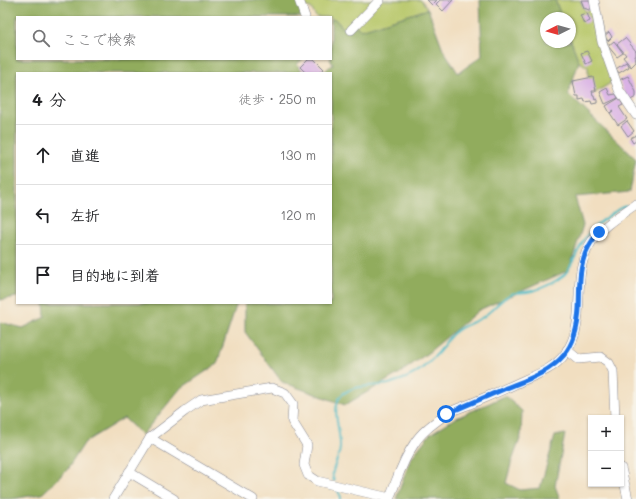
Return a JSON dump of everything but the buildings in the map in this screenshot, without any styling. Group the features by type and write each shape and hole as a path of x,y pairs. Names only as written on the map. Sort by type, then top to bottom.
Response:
{"street":[{"path":"299,0 305,16"},
{"path":"351,30 380,0"},
{"path":"594,0 602,42 619,90 636,115"},
{"path":"591,34 600,29"},
{"path":"113,499 150,438 184,411 201,400 272,388 285,393 293,404 292,422 307,445 304,465 308,475 317,481 390,498 405,458 414,442 428,428 446,414 538,374 555,365 567,350 576,330 579,309 580,274 582,262 586,252 599,232 636,204"},
{"path":"567,350 578,358 601,357 610,363 613,371 615,415"},
{"path":"150,438 253,499"},
{"path":"130,472 174,499"},
{"path":"624,481 628,499"}],"green space":[{"path":"0,0 299,0 305,16 16,16 16,60 302,60 297,64 302,72 16,72 16,297 0,300"},
{"path":"299,0 421,0 428,9 361,30 351,30 342,27 335,19 332,20 332,16 315,16 311,8 302,6"},
{"path":"480,0 555,0 560,12 540,12 540,48 574,48 579,62 568,94 636,159 630,192 575,197 583,225 569,270 479,310 429,352 400,373 345,405 282,382 245,332 245,304 332,304 332,72 324,72 333,65 330,60 332,60 332,20 335,19 342,27 351,30 355,25 361,30 428,9 443,49 458,73 482,56"},
{"path":"555,0 580,0 586,12 595,7 612,82 595,93 593,80 588,77 588,67 579,62 574,48 576,48 576,12 560,12"},
{"path":"44,304 237,304 217,364 180,389 142,435 124,418 85,442 67,470 42,494 12,499 0,499 0,322 23,328 45,317"},
{"path":"505,396 522,411 521,436 506,483 520,490 540,488 555,436 565,434 555,486 560,499 396,499 411,458 430,434 452,420"}],"waterway":[{"path":"334,481 333,473 340,451 336,408 337,402 344,393 356,388 389,384 410,376 419,371 430,361 457,330 483,317 507,296 514,293 536,290 557,280 567,272 585,238 591,231 619,208 627,206"},
{"path":"337,489 341,497 340,499"}],"route":[{"path":"446,414 538,374 555,365 572,342 576,330 582,262 592,241 599,232"}]}
